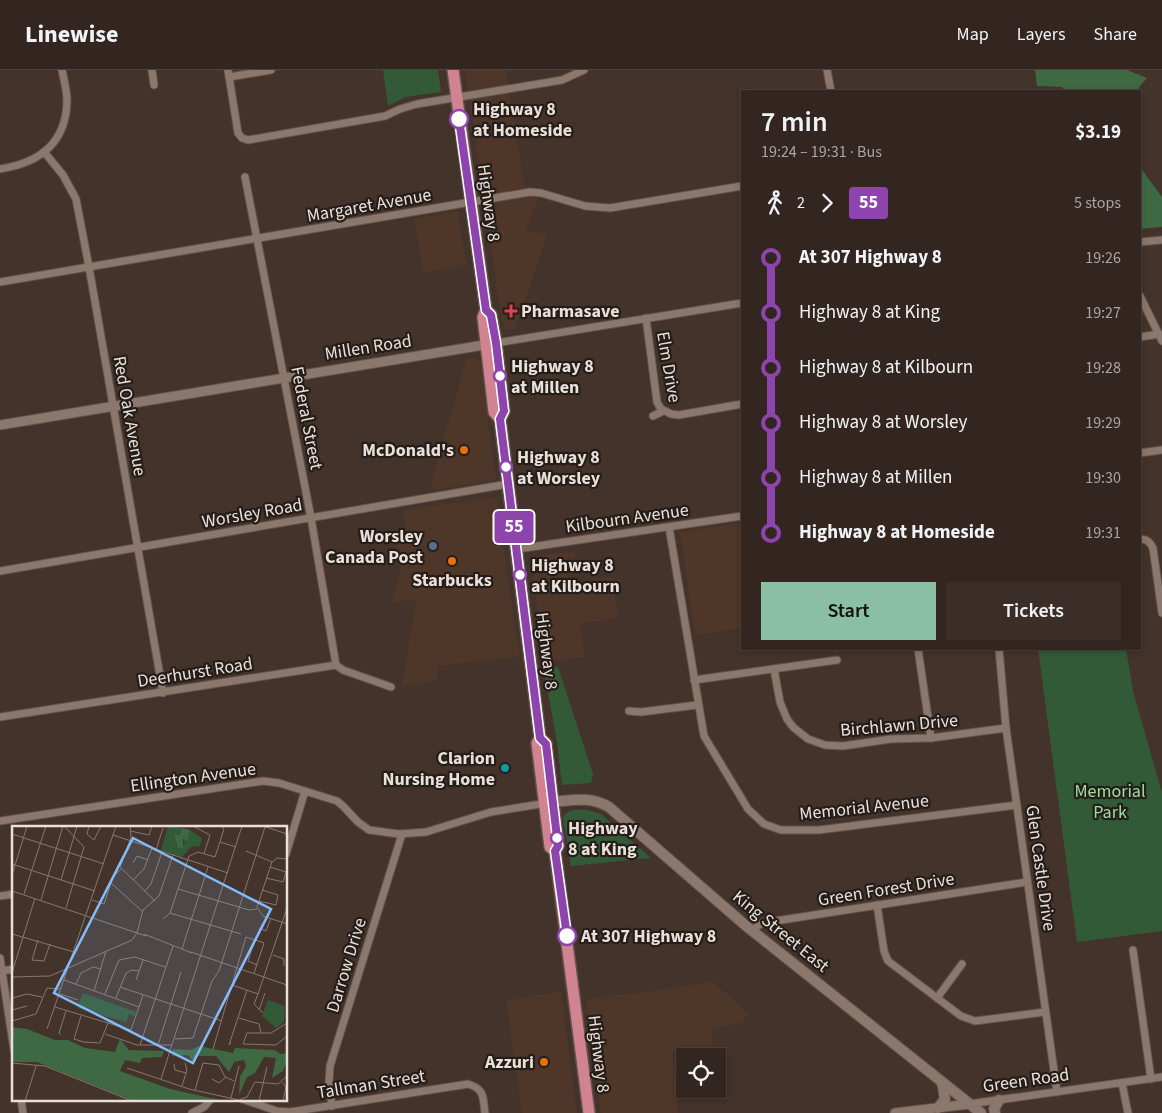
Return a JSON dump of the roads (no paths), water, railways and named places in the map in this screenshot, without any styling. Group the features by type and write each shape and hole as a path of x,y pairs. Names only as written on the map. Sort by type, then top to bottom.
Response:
{"main road":[{"name":"Highway 8","path":"453,70 486,310 491,315 491,344 504,411 500,419 540,738 546,744 548,802 558,846 555,851 589,1113"},
{"name":"King Street East","path":"548,802 588,799 599,801 609,807 752,930 981,1113"},
{"path":"938,1108 945,1099 942,1082"},
{"path":"995,1113 994,1109 999,1100"}],"street":[{"path":"0,169 20,166 45,153 59,133 65,117 67,100 62,70"},
{"path":"152,70 154,85"},
{"path":"271,70 229,73 238,133 242,138 248,140 385,116 417,104 562,80 579,71"},
{"path":"827,70 831,90"},
{"name":"Red Oak Avenue","path":"45,153 63,176 76,199 90,267 163,693"},
{"name":"Federal Street","path":"245,176 311,518 336,665"},
{"name":"Margaret Avenue","path":"0,282 535,192 585,206 610,208 741,186"},
{"path":"1141,242 1162,240"},
{"path":"1141,298 1160,337 1141,337"},
{"name":"Millen Road","path":"0,426 741,303"},
{"name":"Elm Drive","path":"646,318 657,402 660,410 663,411 653,416"},
{"path":"663,411 680,415 741,404"},
{"path":"1141,453 1162,450"},
{"name":"Worsley Road","path":"0,571 508,484"},
{"name":"Kilbourn Avenue","path":"517,549 741,516"},
{"name":"Memorial Avenue","path":"670,527 704,736 748,809 764,824 781,830 820,830 1017,805"},
{"path":"1141,539 1145,539 1153,548 1162,613"},
{"path":"918,650 931,738"},
{"name":"Glen Castle Drive","path":"998,650 1006,728 1057,1092"},
{"path":"694,680 837,660"},
{"path":"336,665 343,670 391,687"},
{"name":"Deerhurst Road","path":"0,717 336,665"},
{"name":"Birchlawn Drive","path":"774,669 780,702 792,727 808,739 834,746 931,738 1006,728"},
{"path":"629,711 641,712 698,705"},
{"name":"Ellington Avenue","path":"0,821 263,781 279,783 337,801 369,830 402,834 437,829 488,813 548,802"},
{"path":"288,847 305,791"},
{"name":"Darrow Drive","path":"332,1106 329,1082 330,1066 402,834"},
{"name":"Green Forest Drive","path":"752,930 762,923 1027,882"},
{"path":"877,905 886,958 961,1016 975,1021 1045,1012"},
{"path":"1133,950 1151,1078"},
{"path":"0,958 12,1037"},
{"path":"937,998 962,964"},
{"path":"2,971 12,969"},
{"name":"Green Road","path":"895,1113 1162,1077"},
{"path":"1122,1083 1128,1113"},
{"name":"Tallman Street","path":"245,1100 284,1112 468,1084 477,1087 481,1091 485,1113"},
{"path":"21,1100 23,1113"},
{"path":"192,1113 204,1107 210,1100"}],"place":[{"name":"Highway 8 at Homeside","path":"459,119"},
{"name":"Pharmasave","path":"511,311"},
{"name":"Highway 8 at Millen","path":"500,376"},
{"name":"McDonald's","path":"464,450"},
{"name":"Highway 8 at Worsley","path":"506,467"},
{"name":"Worsley Canada Post","path":"433,546"},
{"name":"Starbucks","path":"452,561"},
{"name":"Highway 8 at Kilbourn","path":"520,575"},
{"name":"Clarion Nursing Home","path":"505,768"},
{"name":"Highway 8 at King","path":"557,838"},
{"name":"At 307 Highway 8","path":"567,936"},
{"name":"Azzuri","path":"544,1062"}],"park label":[{"name":"Memorial Park","path":"1110,801"}]}
